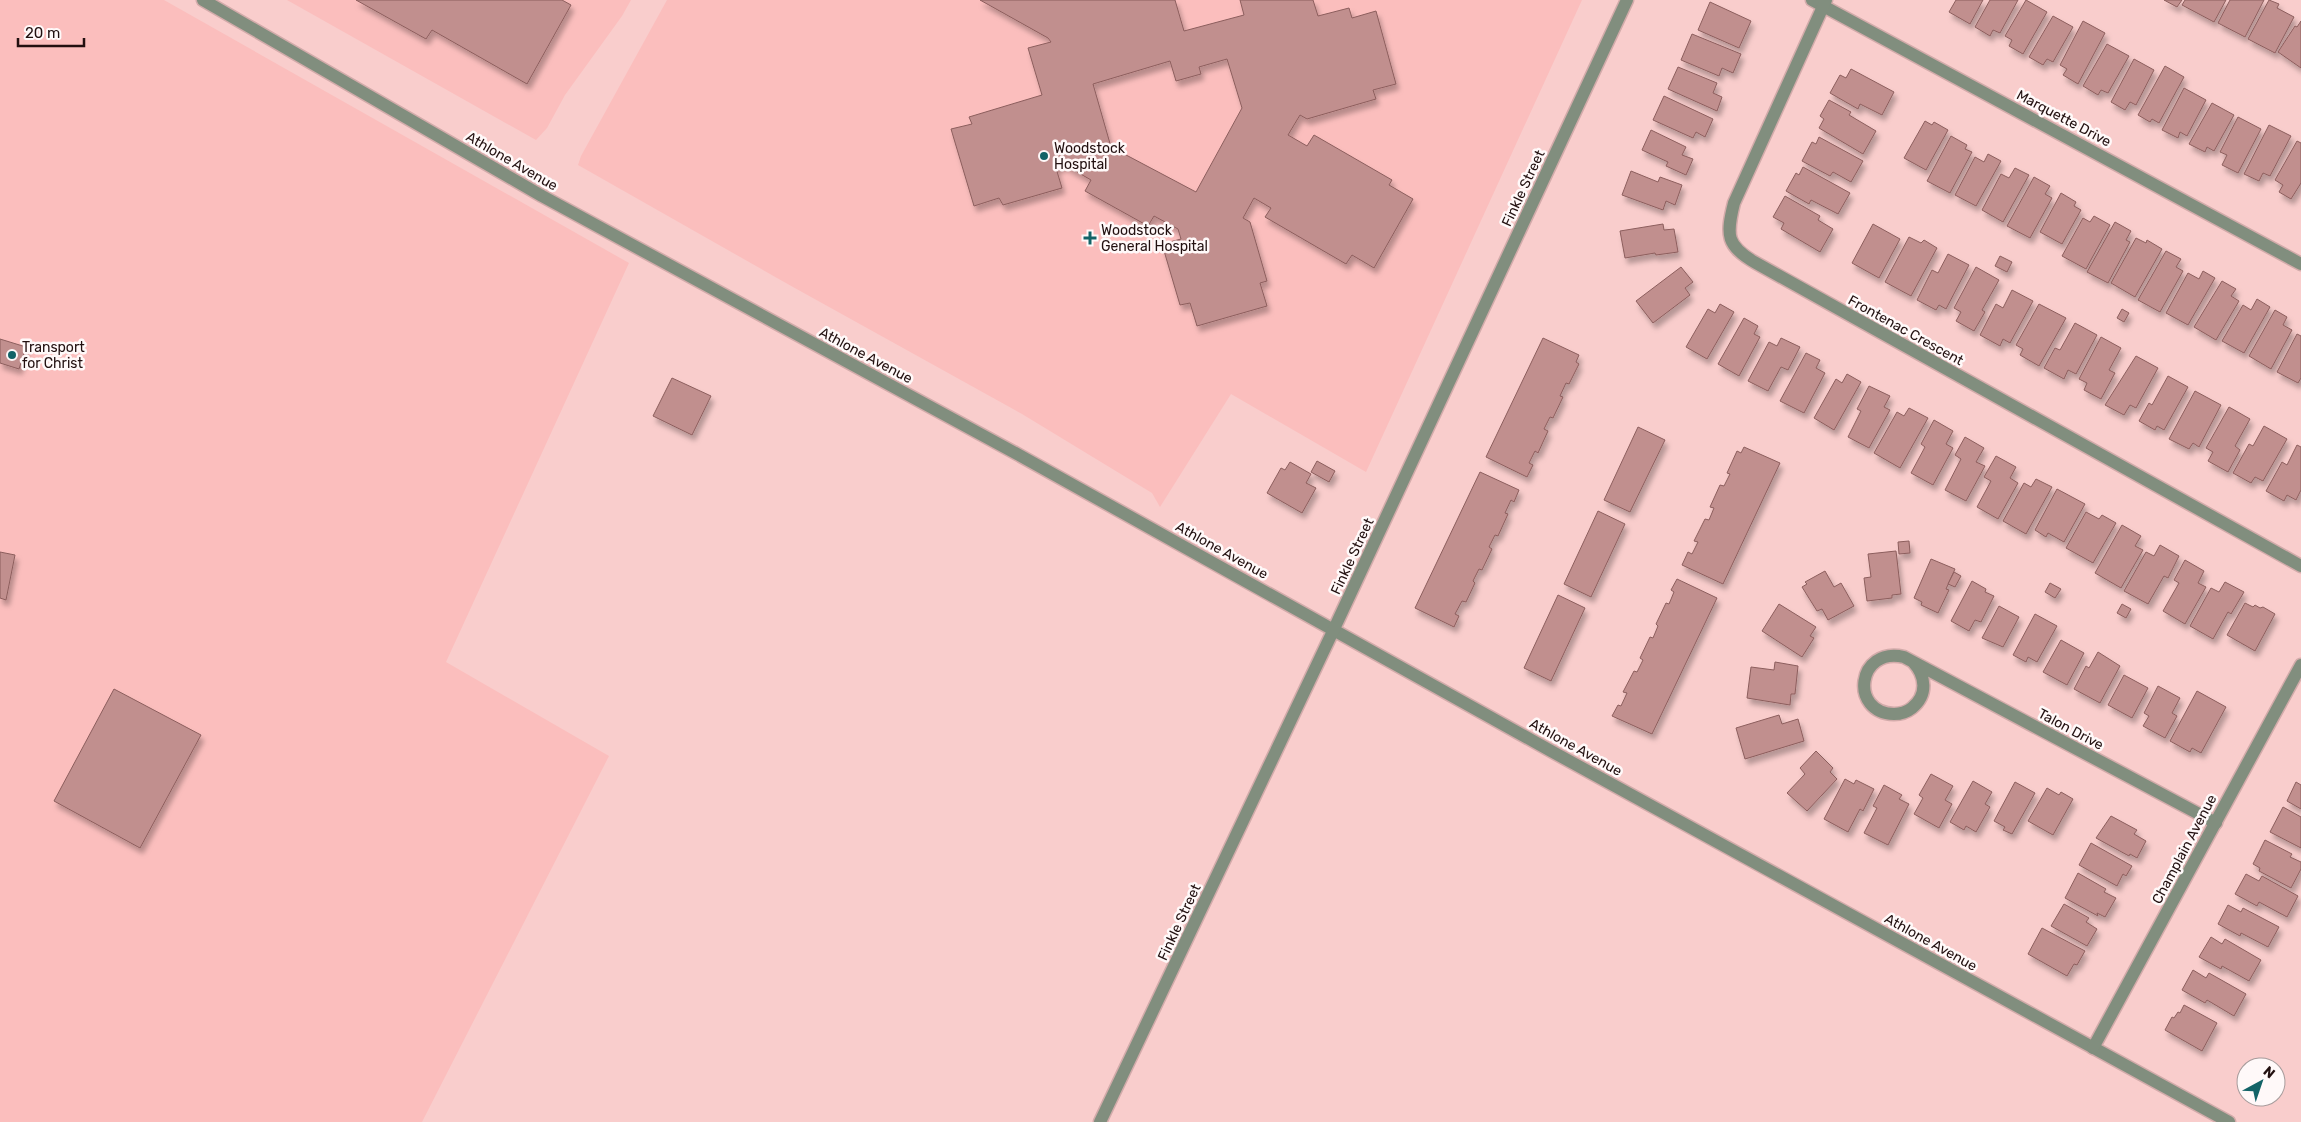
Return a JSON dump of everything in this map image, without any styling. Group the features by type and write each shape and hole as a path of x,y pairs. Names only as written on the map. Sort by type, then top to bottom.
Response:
{"street":[{"name":"Athlone Avenue","path":"202,0 542,196 1334,629 1552,751 2229,1122"},
{"name":"Finkle Street","path":"1100,1122 1334,629 1627,0"},
{"name":"Marquette Drive","path":"1820,2 2301,264"},
{"name":"Frontenac Crescent","path":"1820,2 1734,204 1727,230 1730,239 1737,249 1756,263 2301,566"},
{"name":"Talon Drive","path":"1913,662 1920,670 1923,678 1924,688 1918,703 1910,710 1900,714 1885,714 1876,709 1866,695 1864,684 1867,672 1872,664 1886,656 1897,655 1913,662 2216,823"},
{"name":"Champlain Avenue","path":"2094,1048 2301,664"}],"shaded area":[{"path":"0,0 164,0 629,263 446,662 609,756 422,1122 0,1122"},
{"path":"287,0 631,0 622,16 565,95 547,128 536,140"},
{"name":"Woodstock General Hospital","path":"667,0 1582,0 1366,472 1231,394 1160,507 1152,493 1022,414 578,165 581,156"}],"building":[{"path":"356,0 562,0 571,5 527,84 432,30 426,39"},
{"name":"Woodstock Hospital","path":"980,0 1175,0 1184,31 1244,15 1240,0 1313,0 1318,16 1349,8 1352,18 1376,11 1396,84 1373,90 1376,99 1307,119 1300,115 1288,135 1307,146 1314,135 1392,180 1389,185 1413,199 1374,268 1352,255 1346,264 1265,217 1271,208 1254,198 1243,218 1250,222 1267,281 1260,283 1267,306 1197,326 1190,303 1180,305 1162,244 1181,239 1178,229 1154,216 1148,226 1085,191 1091,180 1065,165 1056,168 1062,188 1003,205 999,198 974,206 951,129 972,124 969,117 1042,95 1028,48 1051,42 1048,38","holes":["1227,59 1242,108 1196,192 1111,147 1093,84 1170,61 1176,81 1201,74 1199,67"]},
{"path":"1956,0 1983,0 1970,24 1949,12"},
{"path":"1990,0 2018,0 2000,33 1993,30 1990,36 1975,27"},
{"path":"2026,0 2047,12 2023,54 2009,46 2012,40 2005,36"},
{"path":"2164,0 2182,0 2177,7"},
{"path":"2185,0 2226,0 2214,22 2182,5"},
{"path":"2230,0 2264,0 2245,37 2218,23"},
{"path":"2269,0 2279,4 2277,8 2294,17 2275,53 2248,39"},
{"path":"1710,2 1751,21 1739,48 1698,30"},
{"path":"2053,16 2073,27 2053,62 2047,59 2043,65 2029,57"},
{"path":"2083,21 2105,33 2078,84 2063,75 2067,69 2060,65"},
{"path":"2301,21 2301,68 2278,52 2295,26 2297,27"},
{"path":"1692,34 1741,54 1733,73 1722,68 1719,76 1681,60"},
{"path":"2107,44 2129,56 2108,93 2101,90 2098,95 2083,86"},
{"path":"2134,59 2154,70 2136,105 2130,102 2125,110 2111,102"},
{"path":"2165,66 2184,77 2159,123 2152,119 2150,122 2138,115"},
{"path":"1678,67 1717,83 1713,93 1722,97 1717,111 1668,89"},
{"path":"1851,69 1894,92 1882,115 1860,104 1858,109 1830,93 1840,75 1846,78"},
{"path":"2184,88 2206,100 2187,136 2180,132 2178,138 2162,130"},
{"path":"1664,96 1713,119 1705,137 1696,132 1693,138 1653,120"},
{"path":"1829,100 1851,112 1849,115 1876,131 1863,154 1819,128 1824,119 1820,116"},
{"path":"2212,103 2234,115 2214,151 2207,147 2205,152 2189,144"},
{"path":"2238,117 2261,129 2238,173 2222,165 2227,155 2220,152"},
{"path":"1925,121 1932,125 1934,122 1948,130 1926,170 1904,158"},
{"path":"2269,125 2291,136 2270,176 2263,173 2259,181 2244,174"},
{"path":"1651,130 1686,147 1682,155 1693,159 1686,175 1666,166 1668,162 1642,150"},
{"path":"1951,136 1967,145 1965,149 1972,152 1950,193 1927,181"},
{"path":"1819,137 1863,161 1851,182 1833,172 1830,176 1802,161 1812,142 1816,144"},
{"path":"2297,141 2301,143 2301,183 2291,199 2279,192 2283,185 2275,180"},
{"path":"1988,154 2001,161 1976,206 1955,195 1975,157 1984,162"},
{"path":"1803,167 1850,193 1838,214 1811,200 1809,204 1786,191 1796,173 1799,175"},
{"path":"2015,168 2029,175 2003,222 1982,210 2001,174 2009,178"},
{"path":"1631,171 1658,182 1660,177 1682,185 1675,205 1666,201 1663,210 1622,195"},
{"path":"2034,177 2050,186 2045,194 2052,198 2030,238 2007,226"},
{"path":"2061,193 2076,202 2074,206 2081,210 2062,244 2040,232"},
{"path":"1785,196 1820,216 1818,220 1833,229 1820,252 1781,229 1784,223 1773,217"},
{"path":"2094,216 2110,225 2086,269 2062,256 2083,218 2090,222"},
{"path":"2115,222 2131,231 2126,240 2130,242 2108,283 2087,272"},
{"path":"1663,224 1664,230 1674,229 1678,252 1656,255 1655,253 1625,258 1620,231"},
{"path":"1873,224 1900,239 1879,278 1852,263"},
{"path":"1909,237 1921,243 1924,240 1937,248 1911,296 1885,282"},
{"path":"2136,238 2146,243 2147,240 2162,249 2135,297 2111,283"},
{"path":"2166,251 2181,259 2176,267 2183,271 2160,312 2138,300"},
{"path":"1948,254 1969,265 1946,309 1939,305 1936,310 1917,300 1932,270 1938,273"},
{"path":"2000,256 2012,262 2007,272 1995,266"},
{"path":"1681,267 1693,282 1685,288 1690,295 1653,323 1636,301"},
{"path":"1976,267 1999,280 1982,310 1985,312 1974,331 1956,321 1961,312 1954,308"},
{"path":"2203,271 2215,278 2188,325 2166,313 2188,273 2199,279"},
{"path":"2222,281 2236,289 2231,296 2239,301 2216,340 2194,327"},
{"path":"2012,290 2033,301 2010,343 2003,339 2000,346 1980,335 1996,304 2003,308"},
{"path":"2257,299 2270,307 2244,353 2222,341 2243,305 2251,310"},
{"path":"1720,304 1734,312 1707,359 1686,347 1708,309 1715,313"},
{"path":"2039,304 2066,318 2039,366 2020,355 2023,349 2016,345"},
{"path":"2122,309 2129,313 2124,322 2117,318"},
{"path":"2275,310 2287,317 2283,325 2292,330 2271,369 2249,356"},
{"path":"1744,318 1758,326 1754,334 1760,337 1739,376 1718,364"},
{"path":"2075,323 2097,335 2076,374 2068,370 2064,379 2044,368 2055,348 2060,350"},
{"path":"2297,334 2301,336 2301,378 2298,383 2277,372"},
{"path":"2101,337 2121,348 2109,370 2115,373 2101,399 2084,390 2087,383 2079,379"},
{"path":"1543,338 1579,355 1576,362 1579,364 1569,384 1566,383 1560,396 1563,397 1553,418 1550,417 1544,429 1548,431 1538,453 1535,451 1529,463 1533,465 1527,477 1486,457"},
{"path":"1781,338 1800,347 1788,370 1781,367 1768,391 1748,381 1769,342 1777,346"},
{"name":"Transport for Christ","path":"0,339 26,347 19,369 0,363"},
{"path":"1806,353 1820,360 1816,368 1825,373 1804,413 1780,401"},
{"path":"2136,356 2158,368 2136,408 2130,405 2124,415 2105,405"},
{"path":"1847,374 1861,382 1834,430 1814,418 1836,379 1842,383"},
{"path":"2168,376 2188,387 2164,430 2157,426 2155,430 2139,421 2149,403 2152,405"},
{"path":"672,378 711,396 692,435 653,416"},
{"path":"1869,386 1890,396 1884,407 1890,410 1869,448 1848,437 1861,411 1857,409"},
{"path":"2195,391 2221,405 2199,447 2193,443 2189,449 2169,439"},
{"path":"2229,407 2250,419 2235,446 2240,450 2228,472 2208,461 2213,452 2206,448"},
{"path":"1909,408 1928,418 1900,468 1874,453 1897,412 1904,416"},
{"path":"1934,420 1953,431 1946,444 1953,448 1933,485 1911,473 1925,447 1921,444"},
{"path":"2264,426 2287,439 2263,481 2255,477 2251,483 2233,473 2249,444 2253,446"},
{"path":"1638,427 1665,440 1630,512 1604,500"},
{"path":"1965,437 1984,448 1976,462 1985,466 1966,501 1945,490 1961,459 1955,455"},
{"path":"2297,445 2301,447 2301,490 2296,500 2287,495 2284,501 2266,491 2282,462 2287,465"},
{"path":"1744,447 1780,463 1723,584 1682,565 1688,552 1692,554 1698,542 1694,541 1705,519 1709,520 1714,508 1710,507 1720,485 1724,486 1730,474 1727,473 1737,451 1741,453"},
{"path":"1996,456 2016,467 2010,478 2018,483 1998,519 1977,507 1991,481 1984,477"},
{"path":"1317,461 1335,471 1329,482 1311,472"},
{"path":"1290,462 1311,474 1306,483 1316,488 1302,513 1267,493 1281,468 1285,470"},
{"path":"1480,472 1519,490 1514,502 1511,500 1505,513 1508,514 1498,536 1495,535 1489,547 1492,549 1482,570 1479,569 1473,581 1475,583 1466,602 1462,601 1455,614 1459,616 1454,627 1415,608"},
{"path":"2036,479 2052,487 2026,534 2003,521 2024,483 2031,487"},
{"path":"2057,489 2085,504 2064,542 2048,533 2046,537 2035,530"},
{"path":"1598,511 1625,524 1591,597 1564,584"},
{"path":"2086,512 2099,519 2102,515 2116,523 2093,563 2066,548"},
{"path":"2122,525 2141,536 2135,546 2143,550 2121,588 2095,573"},
{"path":"1909,541 1910,553 1899,554 1898,542"},
{"path":"2160,545 2179,556 2168,578 2164,576 2148,604 2124,591 2146,552 2154,556"},
{"path":"1896,551 1901,594 1892,595 1892,598 1867,601 1864,578 1871,577 1868,554"},
{"path":"0,552 15,555 6,600 0,598"},
{"path":"1931,559 1955,569 1946,589 1949,590 1938,613 1921,605 1922,602 1914,598"},
{"path":"2185,560 2204,571 2198,583 2206,587 2185,624 2163,611 2179,583 2174,580"},
{"path":"1825,571 1834,587 1841,583 1854,606 1828,620 1822,609 1817,611 1802,587 1807,584 1805,582"},
{"path":"1954,572 1961,576 1955,587 1948,584"},
{"path":"1677,579 1717,598 1652,734 1612,716 1618,705 1621,706 1627,693 1623,692 1634,671 1637,672 1643,660 1640,658 1650,637 1653,638 1658,626 1656,624 1666,603 1669,604 1674,592 1671,590"},
{"path":"1972,581 1986,589 1985,592 1994,596 1981,622 1975,620 1969,631 1951,621"},
{"path":"2225,582 2244,592 2231,614 2228,612 2213,639 2190,626 2211,588 2219,592"},
{"path":"2050,583 2061,589 2055,598 2045,592"},
{"path":"1558,595 1585,608 1551,681 1524,668"},
{"path":"2245,603 2253,607 2255,605 2260,608 2263,607 2275,614 2255,651 2227,635"},
{"path":"1779,604 1816,627 1810,636 1814,638 1802,657 1762,631"},
{"path":"2122,604 2131,609 2126,618 2117,613"},
{"path":"1999,606 2019,617 2003,647 1982,638"},
{"path":"2035,614 2057,626 2037,662 2028,657 2026,662 2013,655"},
{"path":"2061,640 2084,653 2067,685 2043,672"},
{"path":"2098,652 2120,666 2100,703 2074,689 2086,666 2089,668"},
{"path":"1775,662 1798,666 1795,694 1791,694 1790,705 1747,698 1751,667 1774,670"},
{"path":"2124,675 2148,688 2132,718 2108,705"},
{"path":"2158,686 2180,698 2172,713 2177,716 2165,738 2143,726 2149,716 2144,713"},
{"path":"114,689 201,735 140,848 54,801"},
{"path":"2197,691 2226,707 2201,753 2192,748 2190,752 2170,741"},
{"path":"1779,715 1782,724 1798,719 1804,741 1745,759 1736,728"},
{"path":"1816,751 1833,768 1830,772 1837,779 1807,811 1787,793 1805,774 1800,768"},
{"path":"1931,774 1953,786 1945,800 1952,804 1939,828 1914,814 1923,798 1919,795"},
{"path":"1845,779 1854,784 1856,780 1874,789 1863,811 1860,809 1848,832 1824,819"},
{"path":"1973,781 1992,792 1985,804 1990,807 1976,832 1966,826 1964,830 1950,822"},
{"path":"2015,782 2035,793 2012,834 2003,830 2005,827 1994,821"},
{"path":"2296,782 2301,785 2301,809 2287,801"},
{"path":"1884,785 1902,795 1899,799 1909,804 1888,845 1864,833 1877,808 1873,806"},
{"path":"2047,788 2059,795 2061,792 2073,799 2053,835 2028,821"},
{"path":"2283,807 2301,817 2301,848 2270,832"},
{"path":"2111,816 2137,830 2134,834 2146,841 2137,858 2130,854 2129,856 2096,838"},
{"path":"2265,840 2292,854 2290,857 2301,862 2301,869 2291,888 2259,871 2260,868 2253,864"},
{"path":"2091,843 2132,866 2126,876 2123,874 2117,886 2079,865"},
{"path":"2078,873 2106,889 2104,892 2116,898 2105,917 2097,913 2098,916 2065,898"},
{"path":"2246,874 2259,881 2262,876 2298,896 2287,917 2259,902 2257,906 2235,894"},
{"path":"2064,904 2089,918 2086,922 2097,929 2087,946 2051,926"},
{"path":"2228,905 2241,912 2243,908 2279,927 2268,947 2241,933 2240,936 2218,924"},
{"path":"2042,928 2085,951 2077,965 2074,964 2067,976 2028,954"},
{"path":"2211,937 2222,944 2225,939 2261,960 2249,981 2222,966 2221,969 2199,957"},
{"path":"2193,970 2206,978 2209,973 2246,994 2234,1016 2207,1000 2205,1003 2182,990"},
{"path":"2184,1005 2217,1023 2202,1051 2165,1030 2172,1017 2174,1018 2178,1012 2180,1013"}],"place":[{"name":"Woodstock Hospital","path":"1044,156"},
{"name":"Woodstock General Hospital","path":"1090,238"},
{"name":"Transport for Christ","path":"12,355"}]}
